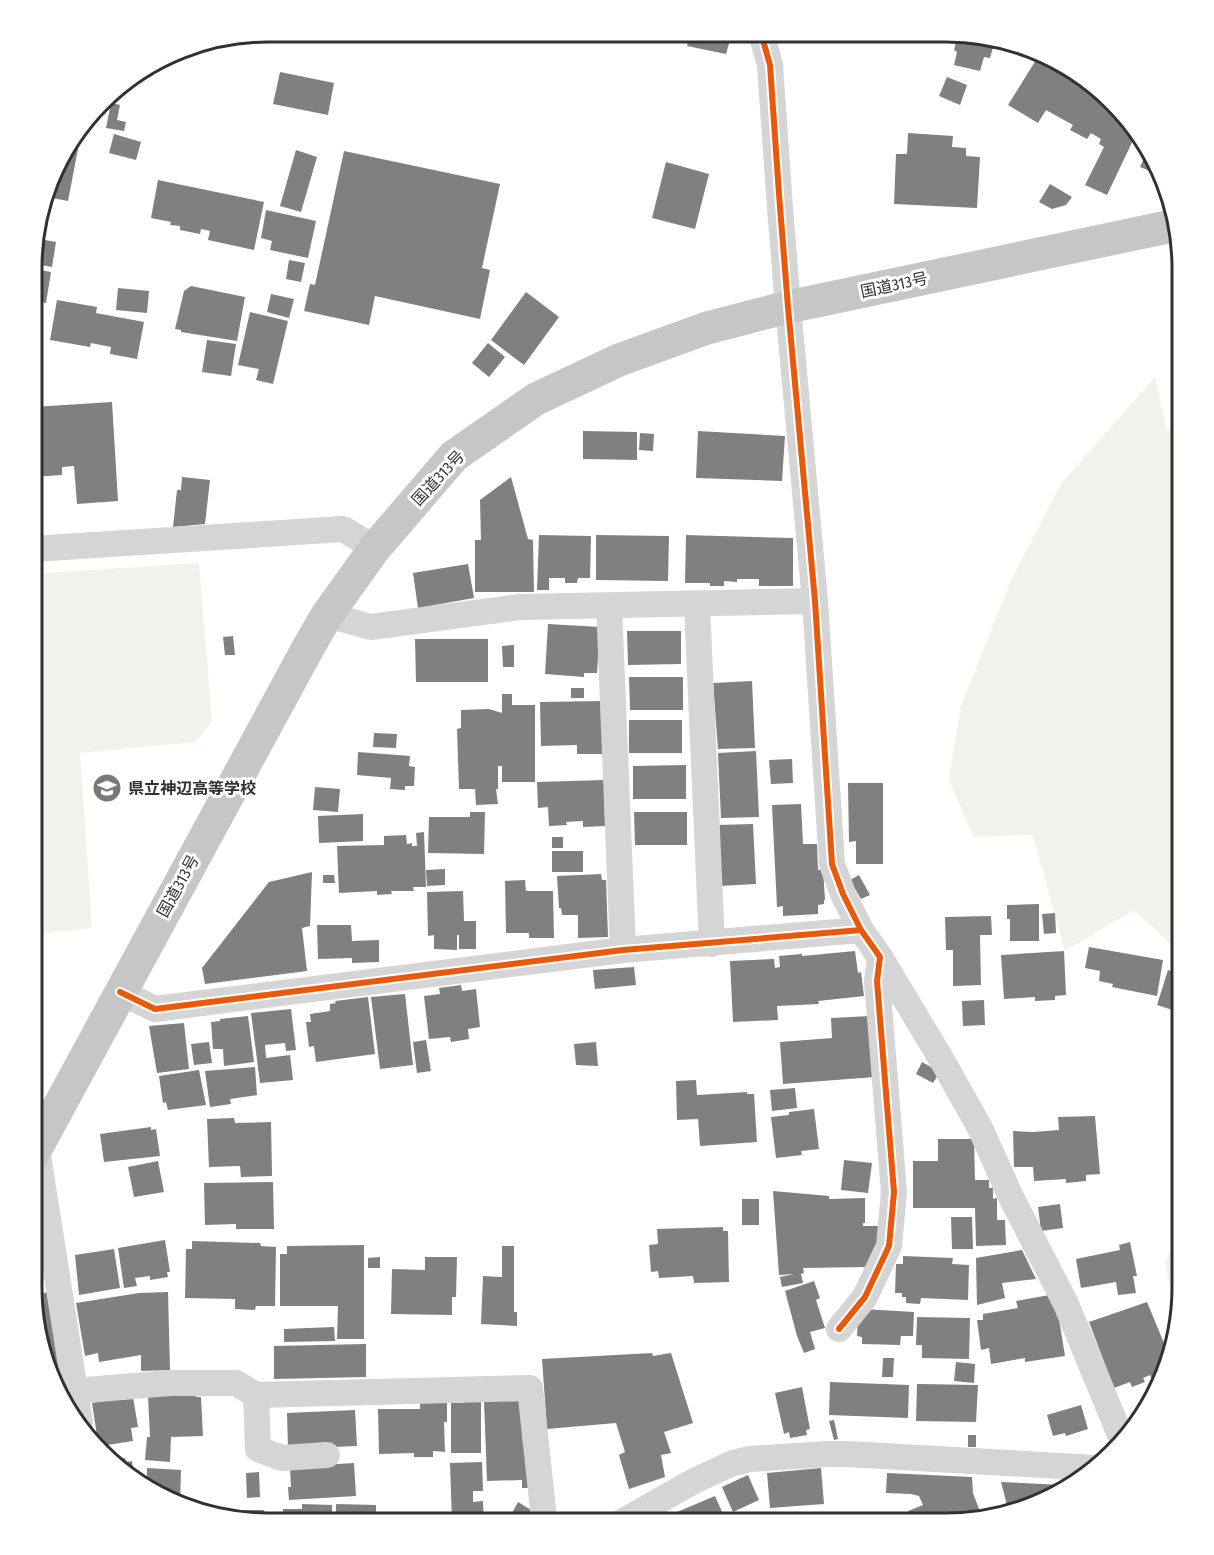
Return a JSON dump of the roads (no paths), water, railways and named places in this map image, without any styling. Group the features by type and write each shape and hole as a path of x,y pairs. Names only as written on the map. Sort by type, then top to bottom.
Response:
{"highway":[{"name":"国道313号","path":"42,1128 120,993 327,615 375,548 454,456 536,399 619,360 707,328 788,307 1168,227"}],"street":[{"path":"764,42 770,65 778,194 815,601 832,864 843,894 861,930 880,957 981,1130 1010,1196 1066,1304 1119,1432"},
{"path":"42,548 343,529 375,548"},
{"path":"327,615 371,627 520,607 815,601"},
{"path":"697,604 712,944"},
{"path":"609,605 623,950"},
{"path":"120,993 155,1009 623,950 861,930"},
{"path":"838,1329 865,1297 889,1246 894,1192 878,981 880,957"},
{"path":"42,1190 78,1410"},
{"path":"75,1390 169,1383 236,1383 256,1395 530,1388 543,1513"},
{"path":"256,1395 258,1449 282,1458 327,1455"},
{"path":"638,1513 694,1481 732,1463 750,1459 847,1454 1082,1467"}],"place":[{"name":"県立神辺高等学校","path":"107,788"}]}
